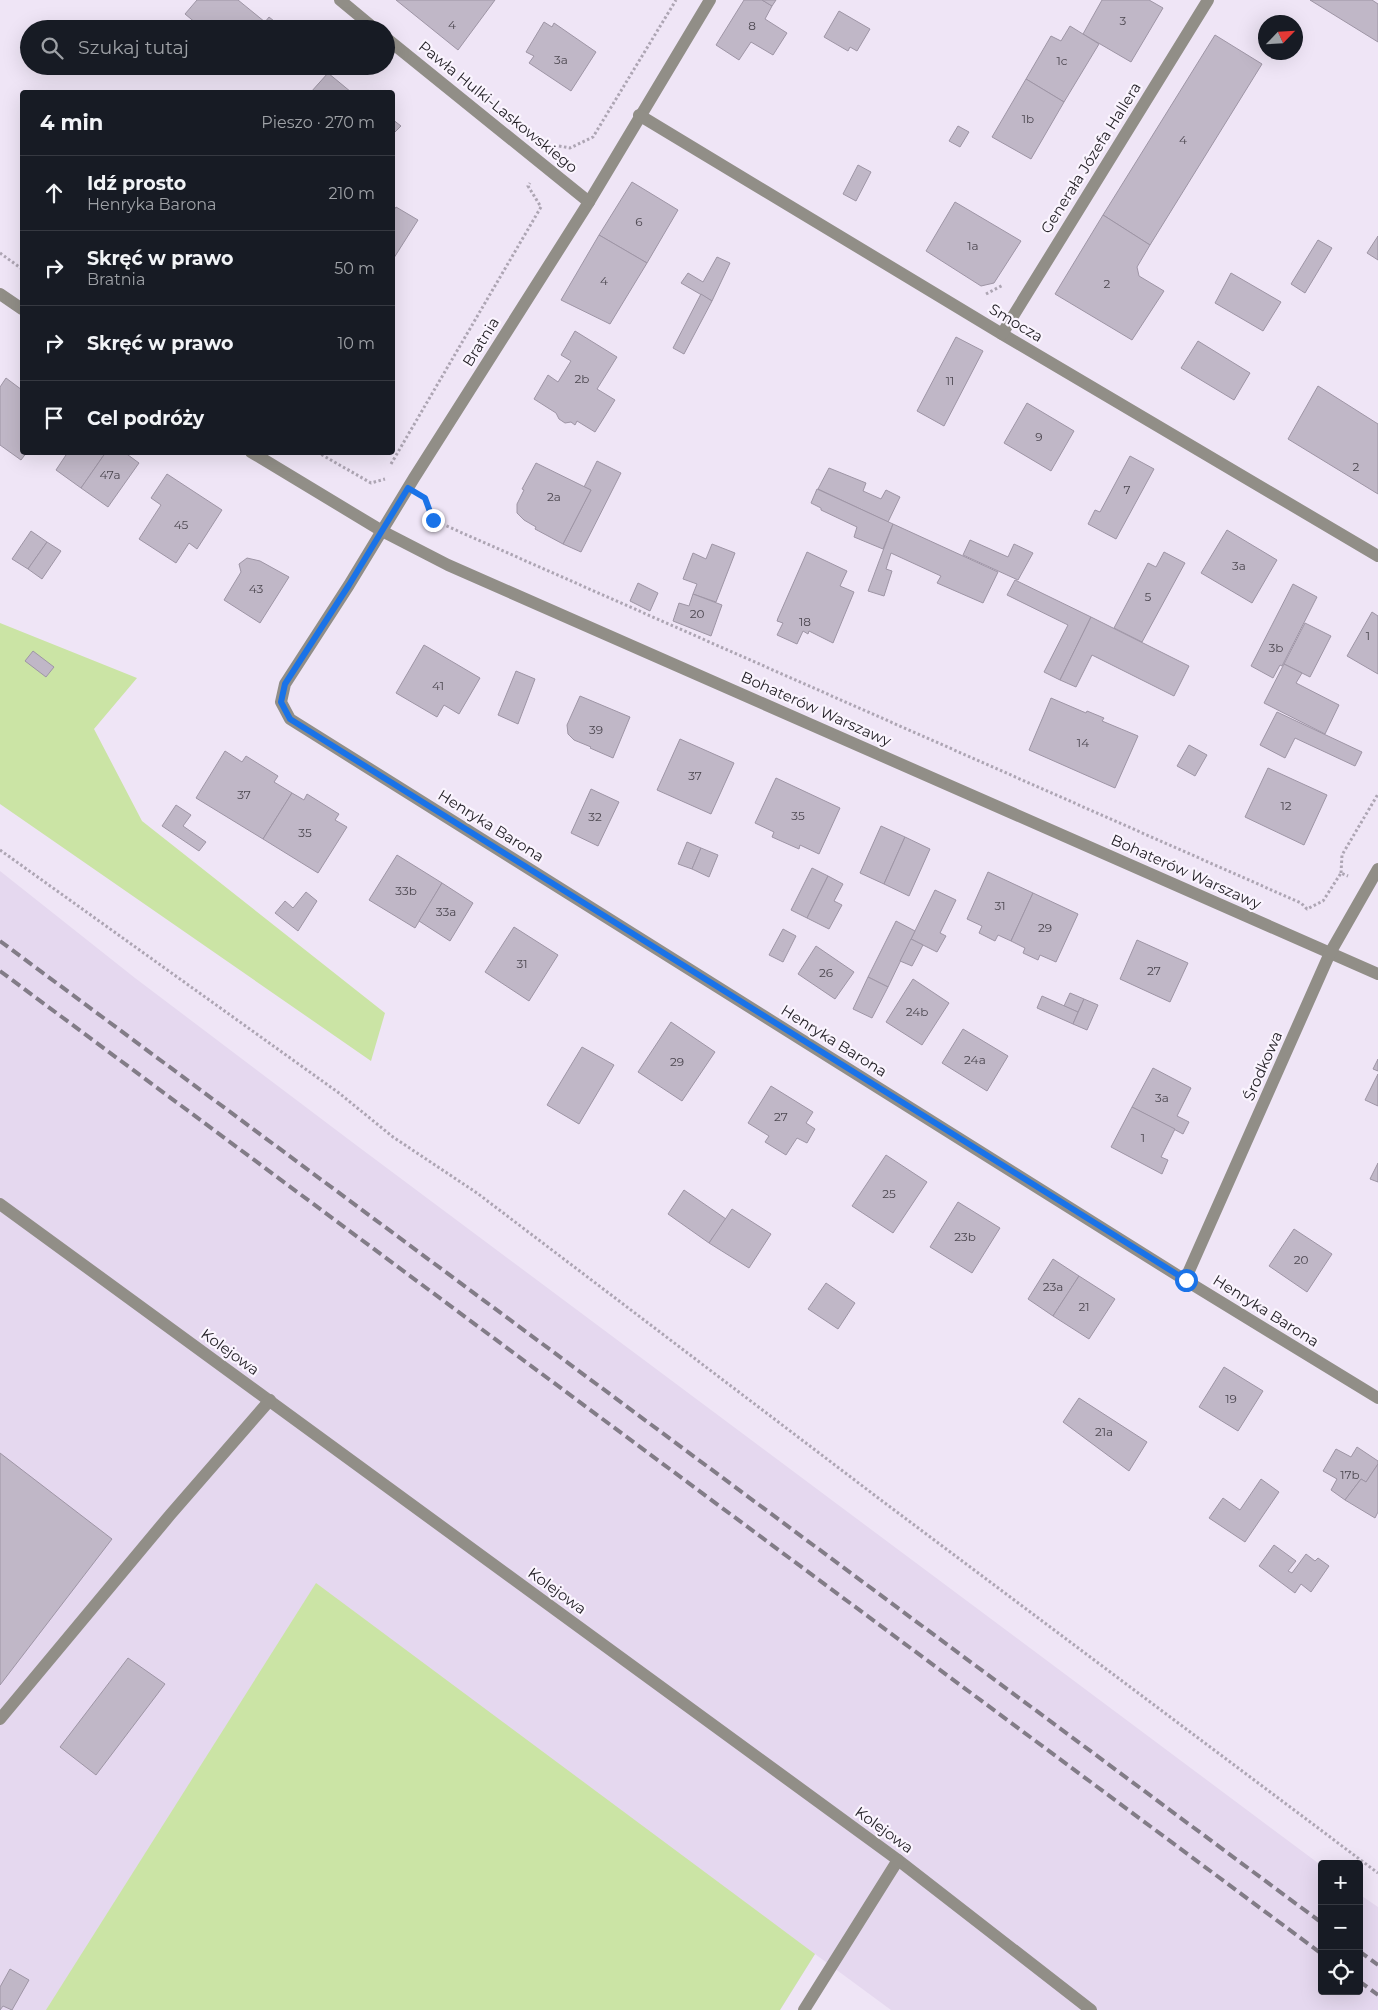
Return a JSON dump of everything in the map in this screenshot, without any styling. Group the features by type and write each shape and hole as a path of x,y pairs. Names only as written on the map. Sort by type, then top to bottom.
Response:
{"street":[{"path":"340,0 364,20"},
{"name":"Bratnia","path":"281,702 285,684 589,202 639,115 710,0"},
{"name":"Generała Józefa Hallera","path":"1002,334 1208,0"},
{"name":"Pawła Hulki-Laskowskiego","path":"395,45 589,202"},
{"name":"Smocza","path":"639,115 1002,334 1378,556"},
{"path":"0,294 20,309"},
{"name":"Bohaterów Warszawy","path":"256,455 382,531 481,580 1378,974"},
{"name":"Henryka Barona","path":"281,702 290,719 1186,1280 1378,1398"},
{"name":"Środkowa","path":"1186,1280 1330,953 1378,869"},
{"name":"Kolejowa","path":"0,1204 898,1860 1091,2010"},
{"path":"0,1719 170,1515 270,1400"},
{"path":"804,2010 898,1860"}],"path":[{"path":"391,464 541,208 528,186 551,145 570,148 593,138 676,0"},
{"path":"0,253 20,268"},
{"path":"322,455 371,483 388,478 408,488 425,498 433,520 1301,903 1307,909 1323,901 1341,873 1342,855 1378,794"},
{"path":"0,850 340,1093 393,1137 477,1192 873,1494 1378,1873"},
{"path":"1341,873 1351,877"}],"shaded area":[{"path":"0,871 135,978 356,1145 1318,1863 1318,1995 1363,1995 1363,1897 1378,1907 1378,2010 891,2010 815,1954 780,2010 0,2010"}],"green space":[{"path":"0,623 137,678 94,729 142,821 385,1013 371,1061 0,804"},
{"path":"316,1583 815,1954 780,2010 46,2010"}],"building":[{"path":"197,0 238,0 263,20 192,20 185,14"},
{"path":"396,0 495,0 458,50"},
{"path":"744,0 762,0 772,6 765,19 787,33 773,55 751,42 739,60 716,45"},
{"path":"762,0 776,0 772,6"},
{"path":"1102,0 1149,0 1163,8 1131,62 1083,34"},
{"path":"1310,0 1372,0 1378,4 1378,42"},
{"path":"839,11 870,29 857,51 850,47 848,51 824,37"},
{"path":"544,22 552,27 554,23 596,52 571,91 529,63 534,56 526,52"},
{"path":"1070,26 1099,44 1064,102 1026,79 1051,36 1061,41"},
{"path":"1215,35 1262,64 1150,245 1103,215"},
{"path":"326,75 330,75 349,90 313,90"},
{"path":"1026,79 1064,102 1031,159 992,137"},
{"path":"395,121 401,126 395,132"},
{"path":"958,126 969,132 960,147 949,141"},
{"path":"858,165 871,172 856,201 843,194"},
{"path":"632,182 678,210 647,263 599,235"},
{"path":"955,202 1021,241 994,283 981,286 926,251"},
{"path":"396,207 418,220 395,256"},
{"path":"1103,215 1150,245 1137,267 1139,276 1164,291 1132,340 1055,294"},
{"path":"599,235 647,263 610,324 561,300"},
{"path":"1378,236 1378,260 1367,253"},
{"path":"1318,240 1332,248 1305,293 1291,284"},
{"path":"717,257 730,263 712,301 681,283 688,273 703,282"},
{"path":"1231,273 1281,302 1263,331 1215,303"},
{"path":"701,294 712,301 684,354 673,348"},
{"path":"575,331 617,357 597,389 615,400 595,432 577,421 575,425 571,422 565,423 559,419 556,413 534,399 548,375 558,382 571,361 561,355"},
{"path":"956,337 983,351 944,426 917,411"},
{"path":"1198,341 1250,373 1234,400 1181,368"},
{"path":"6,378 20,388 20,455 25,455 21,460 0,445 0,387"},
{"path":"1318,386 1378,424 1378,494 1288,439"},
{"path":"1027,403 1074,431 1051,471 1004,443"},
{"path":"66,455 104,455 81,488 56,470"},
{"path":"104,455 128,455 139,463 108,507 81,488"},
{"path":"1130,456 1154,469 1116,539 1088,524 1095,510 1100,512"},
{"path":"597,461 621,473 581,552 563,544 591,490 584,487"},
{"path":"536,463 591,490 563,544 535,529 536,527 517,513 517,504 524,490 522,489"},
{"path":"829,468 866,483 863,491 881,499 886,490 900,497 888,522 818,489"},
{"path":"167,474 222,510 197,549 189,543 176,563 139,539 161,505 151,498"},
{"path":"817,489 893,524 883,549 854,537 857,527 821,510 821,508 811,503"},
{"path":"893,524 998,572 983,603 937,583 941,576 891,553 886,569 892,571 884,596 868,591"},
{"path":"1227,530 1277,560 1252,603 1201,573"},
{"path":"31,531 47,542 28,569 12,559"},
{"path":"970,540 1008,557 1014,544 1033,553 1018,580 963,555"},
{"path":"47,542 61,551 42,579 28,569"},
{"path":"712,544 735,553 716,602 693,594 697,584 683,579 693,553 706,559"},
{"path":"807,552 847,571 840,586 854,592 833,643 809,631 808,634 803,631 797,644 777,635 783,623 777,621 778,618"},
{"path":"1164,552 1185,563 1142,642 1114,628 1148,563 1156,567"},
{"path":"247,558 260,561 289,577 260,623 224,600 241,572 239,564"},
{"path":"1015,580 1091,617 1060,680 1044,672 1068,625 1007,595"},
{"path":"638,583 658,593 650,611 630,601"},
{"path":"1293,584 1317,597 1282,666 1280,665 1273,678 1251,666"},
{"path":"693,594 722,605 711,636 673,621 679,603 689,606"},
{"path":"1372,612 1378,616 1378,674 1347,656"},
{"path":"1091,617 1189,666 1174,696 1092,655 1076,687 1060,680"},
{"path":"1305,623 1331,636 1310,677 1284,664"},
{"path":"424,645 480,678 459,714 444,705 437,717 396,693"},
{"path":"33,651 54,667 46,677 25,661"},
{"path":"1284,664 1302,673 1296,683 1339,705 1325,734 1264,703"},
{"path":"516,671 535,679 518,724 498,715"},
{"path":"580,696 630,717 613,758 574,740 568,734 567,725"},
{"path":"1051,698 1086,713 1087,711 1104,718 1102,721 1138,736 1115,788 1029,750"},
{"path":"1277,712 1362,752 1355,766 1295,738 1285,758 1260,745"},
{"path":"680,739 734,763 711,814 657,790"},
{"path":"1189,745 1207,755 1195,776 1177,766"},
{"path":"225,751 242,762 246,756 278,776 274,782 292,793 263,839 196,798"},
{"path":"1268,768 1327,795 1304,845 1245,817"},
{"path":"776,778 840,808 819,854 800,845 799,849 772,837 774,832 755,823"},
{"path":"591,789 619,802 598,846 571,833"},
{"path":"292,793 304,800 307,794 339,814 335,820 347,827 318,873 263,839"},
{"path":"176,805 191,815 183,826 206,842 199,851 162,826"},
{"path":"881,826 905,837 884,884 860,873"},
{"path":"905,837 930,849 909,896 884,884"},
{"path":"687,842 701,848 692,869 678,864"},
{"path":"701,848 718,855 709,877 692,869"},
{"path":"397,855 442,883 415,928 369,900"},
{"path":"812,868 828,876 807,918 791,910"},
{"path":"988,872 1033,893 1011,941 998,935 995,941 979,933 982,926 967,919"},
{"path":"828,876 843,884 834,901 842,905 829,929 807,918"},
{"path":"442,883 473,903 450,941 419,921"},
{"path":"935,890 956,900 940,933 946,936 937,952 911,939"},
{"path":"306,892 317,901 298,931 275,913 285,901 293,908"},
{"path":"1033,893 1078,914 1056,962 1040,955 1038,960 1023,953 1025,948 1011,941"},
{"path":"896,921 915,931 888,987 868,977"},
{"path":"514,927 558,955 529,1001 485,972"},
{"path":"783,929 796,936 783,962 769,955"},
{"path":"911,939 923,945 912,966 900,961"},
{"path":"1137,940 1188,963 1170,1002 1120,979"},
{"path":"816,946 854,972 835,999 798,974"},
{"path":"868,977 888,987 872,1018 853,1009"},
{"path":"913,979 949,1003 922,1045 886,1022"},
{"path":"1070,993 1084,999 1078,1012 1064,1006"},
{"path":"1042,996 1078,1012 1073,1024 1037,1008"},
{"path":"1084,999 1098,1005 1087,1030 1073,1024"},
{"path":"671,1022 715,1052 682,1101 638,1072"},
{"path":"963,1029 1008,1056 987,1091 942,1063"},
{"path":"582,1047 614,1065 579,1124 547,1105"},
{"path":"1378,1059 1378,1071 1373,1069"},
{"path":"1153,1068 1191,1088 1177,1116 1189,1122 1183,1134 1132,1107"},
{"path":"1378,1074 1378,1106 1365,1100"},
{"path":"771,1086 813,1112 806,1123 815,1129 807,1143 797,1138 786,1155 765,1142 769,1136 748,1123"},
{"path":"1132,1107 1175,1129 1161,1157 1168,1160 1162,1174 1111,1147"},
{"path":"886,1155 927,1182 893,1233 852,1206"},
{"path":"1378,1163 1378,1182 1370,1179"},
{"path":"684,1190 726,1219 709,1243 668,1214"},
{"path":"958,1202 1000,1228 972,1273 930,1247"},
{"path":"732,1209 771,1234 749,1268 709,1243"},
{"path":"1294,1229 1332,1254 1307,1292 1269,1266"},
{"path":"1053,1259 1079,1276 1053,1316 1028,1299"},
{"path":"1079,1276 1115,1299 1089,1339 1053,1316"},
{"path":"826,1283 855,1303 838,1329 808,1309"},
{"path":"1224,1367 1263,1391 1238,1431 1199,1407"},
{"path":"1079,1398 1147,1442 1129,1471 1063,1422"},
{"path":"1357,1447 1378,1461 1378,1464 1366,1482 1361,1479 1345,1500 1331,1490 1337,1479 1323,1471 1336,1449 1351,1457"},
{"path":"0,1453 112,1539 0,1685"},
{"path":"1378,1464 1378,1512 1375,1518 1345,1500 1361,1479 1366,1482"},
{"path":"1261,1479 1279,1492 1245,1542 1209,1518 1223,1498 1240,1510"},
{"path":"1274,1545 1296,1561 1288,1571 1292,1573 1306,1554 1315,1561 1318,1558 1329,1566 1311,1592 1301,1584 1295,1593 1259,1566"},
{"path":"128,1658 165,1684 96,1775 60,1747"},
{"path":"10,1969 29,1980 12,2010 3,2006 0,2010 0,1987"}],"railway":[{"path":"0,941 1318,1920"},
{"path":"0,971 1318,1951"},
{"path":"1363,1954 1378,1965"},
{"path":"1363,1984 1378,1995"}],"route":[{"path":"433,520 425,498 408,488 349,585 285,684 281,702 290,719 1186,1280"}]}
